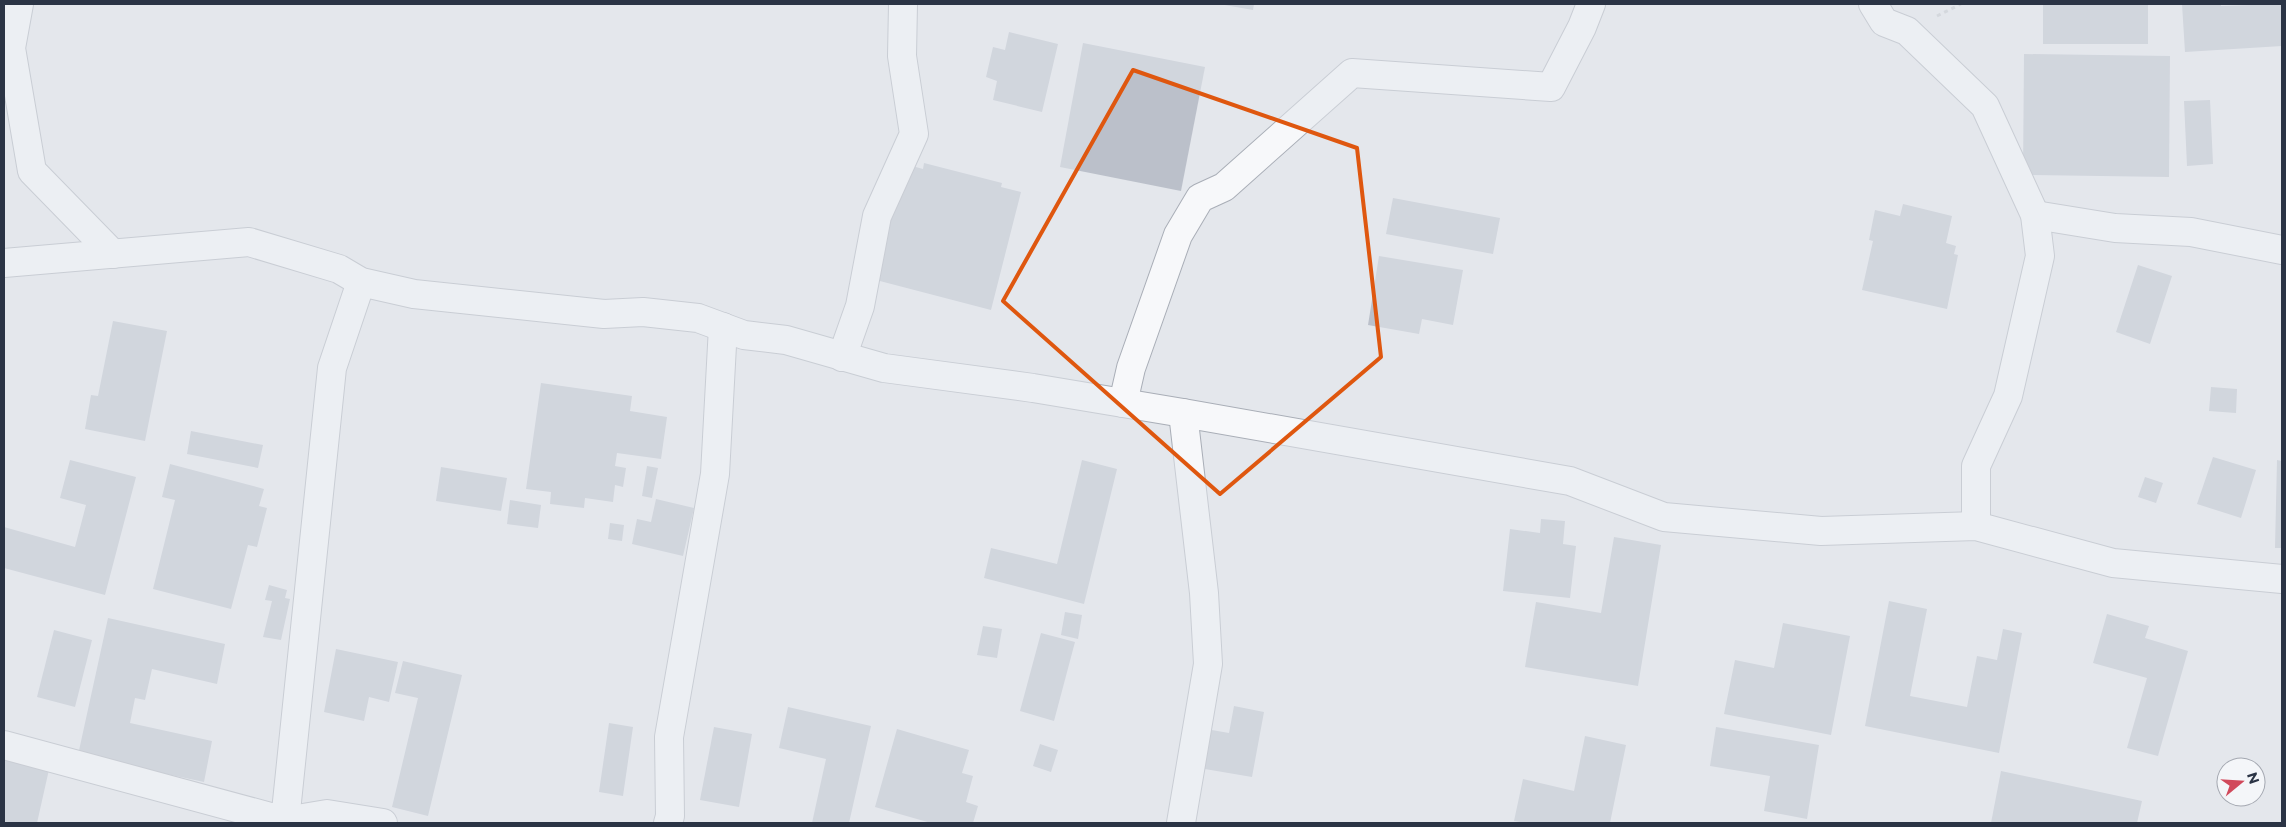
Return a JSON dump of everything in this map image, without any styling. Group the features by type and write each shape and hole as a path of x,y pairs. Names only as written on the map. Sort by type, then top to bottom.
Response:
{"street":[{"path":"19,4 10,48 32,171 113,254"},
{"path":"842,357 860,306 877,216 914,134 902,56 903,4"},
{"path":"1123,403 1131,368 1178,235 1200,198 1224,187 1352,73 1551,87 1582,27 1591,4"},
{"path":"1873,4 1884,22 1907,31 1985,106 2035,215 2040,256 2008,396 1976,466 1976,526"},
{"path":"2035,215 2116,228 2191,232 2282,250"},
{"path":"4,262 249,242 339,268 361,282 414,294 604,314 643,312 698,318 744,335 786,340 884,368 1033,388 1570,481 1664,517 1821,531 1976,526 2113,563 2282,579"},
{"path":"284,822 332,368 361,282"},
{"path":"668,823 670,816 669,737 715,474 723,327"},
{"path":"1181,823 1208,664 1204,593 1183,413"},
{"path":"4,746 284,822 327,814 383,823"}],"highlighted area":[{"path":"1133,70 1357,148 1381,357 1220,494 1003,301"}],"building":[{"path":"1219,4 1254,4 1253,10"},
{"path":"2043,4 2148,4 2148,44 2043,44"},
{"path":"2182,4 2221,4 2221,6 2282,4 2282,46 2185,52"},
{"path":"1009,32 1058,44 1042,112 993,100 997,81 986,77 993,47 1005,50"},
{"path":"1083,43 1205,67 1181,191 1060,167"},
{"path":"2024,54 2170,56 2169,177 2023,175"},
{"path":"2210,100 2213,164 2187,166 2184,101"},
{"path":"924,163 1002,183 1001,187 1021,192 991,310 876,280 905,164 923,169"},
{"path":"1393,198 1500,218 1493,254 1386,234"},
{"path":"1903,204 1952,216 1946,243 1956,246 1954,254 1958,255 1947,309 1862,290 1873,241 1869,240 1875,210 1900,216"},
{"path":"1379,256 1463,270 1453,325 1422,319 1419,334 1368,325"},
{"path":"2138,265 2172,276 2150,344 2116,332"},
{"path":"113,321 167,331 145,441 85,429 91,395 98,396"},
{"path":"541,383 632,396 630,411 667,417 661,459 617,453 615,466 626,468 623,487 615,485 613,502 585,498 584,508 550,504 551,492 526,489"},
{"path":"2211,387 2237,389 2236,413 2209,411"},
{"path":"191,431 263,445 258,468 187,454"},
{"path":"2213,457 2256,470 2241,518 2197,504"},
{"path":"70,460 136,477 105,595 4,568 4,527 75,547 86,505 60,498"},
{"path":"1082,460 1117,469 1084,604 984,578 991,548 1057,564"},
{"path":"2277,460 2282,461 2282,548 2275,548"},
{"path":"170,464 264,489 259,506 267,508 257,547 248,545 231,609 153,589 175,500 162,497"},
{"path":"647,466 658,468 652,498 642,496"},
{"path":"441,467 507,478 501,511 436,501"},
{"path":"2145,477 2163,483 2156,503 2138,497"},
{"path":"656,499 694,508 683,556 632,544 637,519 651,522"},
{"path":"510,500 541,505 538,528 507,524"},
{"path":"1541,519 1565,521 1563,544 1576,546 1570,598 1503,591 1510,529 1540,533"},
{"path":"610,523 624,525 622,541 608,539"},
{"path":"1614,537 1661,545 1638,686 1525,667 1536,602 1601,613"},
{"path":"269,585 287,590 285,598 290,599 281,640 263,637 272,601 265,600"},
{"path":"1889,601 1927,609 1910,696 1967,707 1977,656 1997,660 2003,629 2022,633 1999,753 1865,726"},
{"path":"1065,612 1082,615 1078,639 1061,635"},
{"path":"2107,614 2149,626 2145,638 2188,651 2158,756 2127,748 2147,678 2093,663"},
{"path":"108,618 225,644 217,684 152,669 145,700 135,698 130,723 212,741 204,782 78,755"},
{"path":"1783,623 1850,636 1831,735 1724,714 1735,660 1774,668"},
{"path":"983,626 1002,629 997,658 977,655"},
{"path":"54,630 92,640 75,707 37,697"},
{"path":"1041,633 1075,642 1054,721 1020,711"},
{"path":"336,649 398,662 389,702 369,697 364,721 324,712"},
{"path":"403,661 462,675 428,816 392,807 418,698 395,693"},
{"path":"1234,706 1264,712 1252,777 1199,768 1206,729 1229,733"},
{"path":"788,707 871,726 849,823 812,823 826,759 779,748"},
{"path":"609,723 633,727 623,796 599,792"},
{"path":"714,727 752,734 739,807 700,800"},
{"path":"1716,727 1819,745 1807,819 1764,811 1770,776 1710,766"},
{"path":"897,729 969,750 962,773 973,776 966,802 978,806 973,823 931,823 875,807"},
{"path":"1585,736 1626,745 1610,823 1526,823 1514,821 1523,779 1574,791"},
{"path":"1040,744 1058,750 1051,772 1033,766"},
{"path":"4,754 50,765 37,823 4,823"},
{"path":"2001,771 2142,801 2137,823 1991,823"}]}
